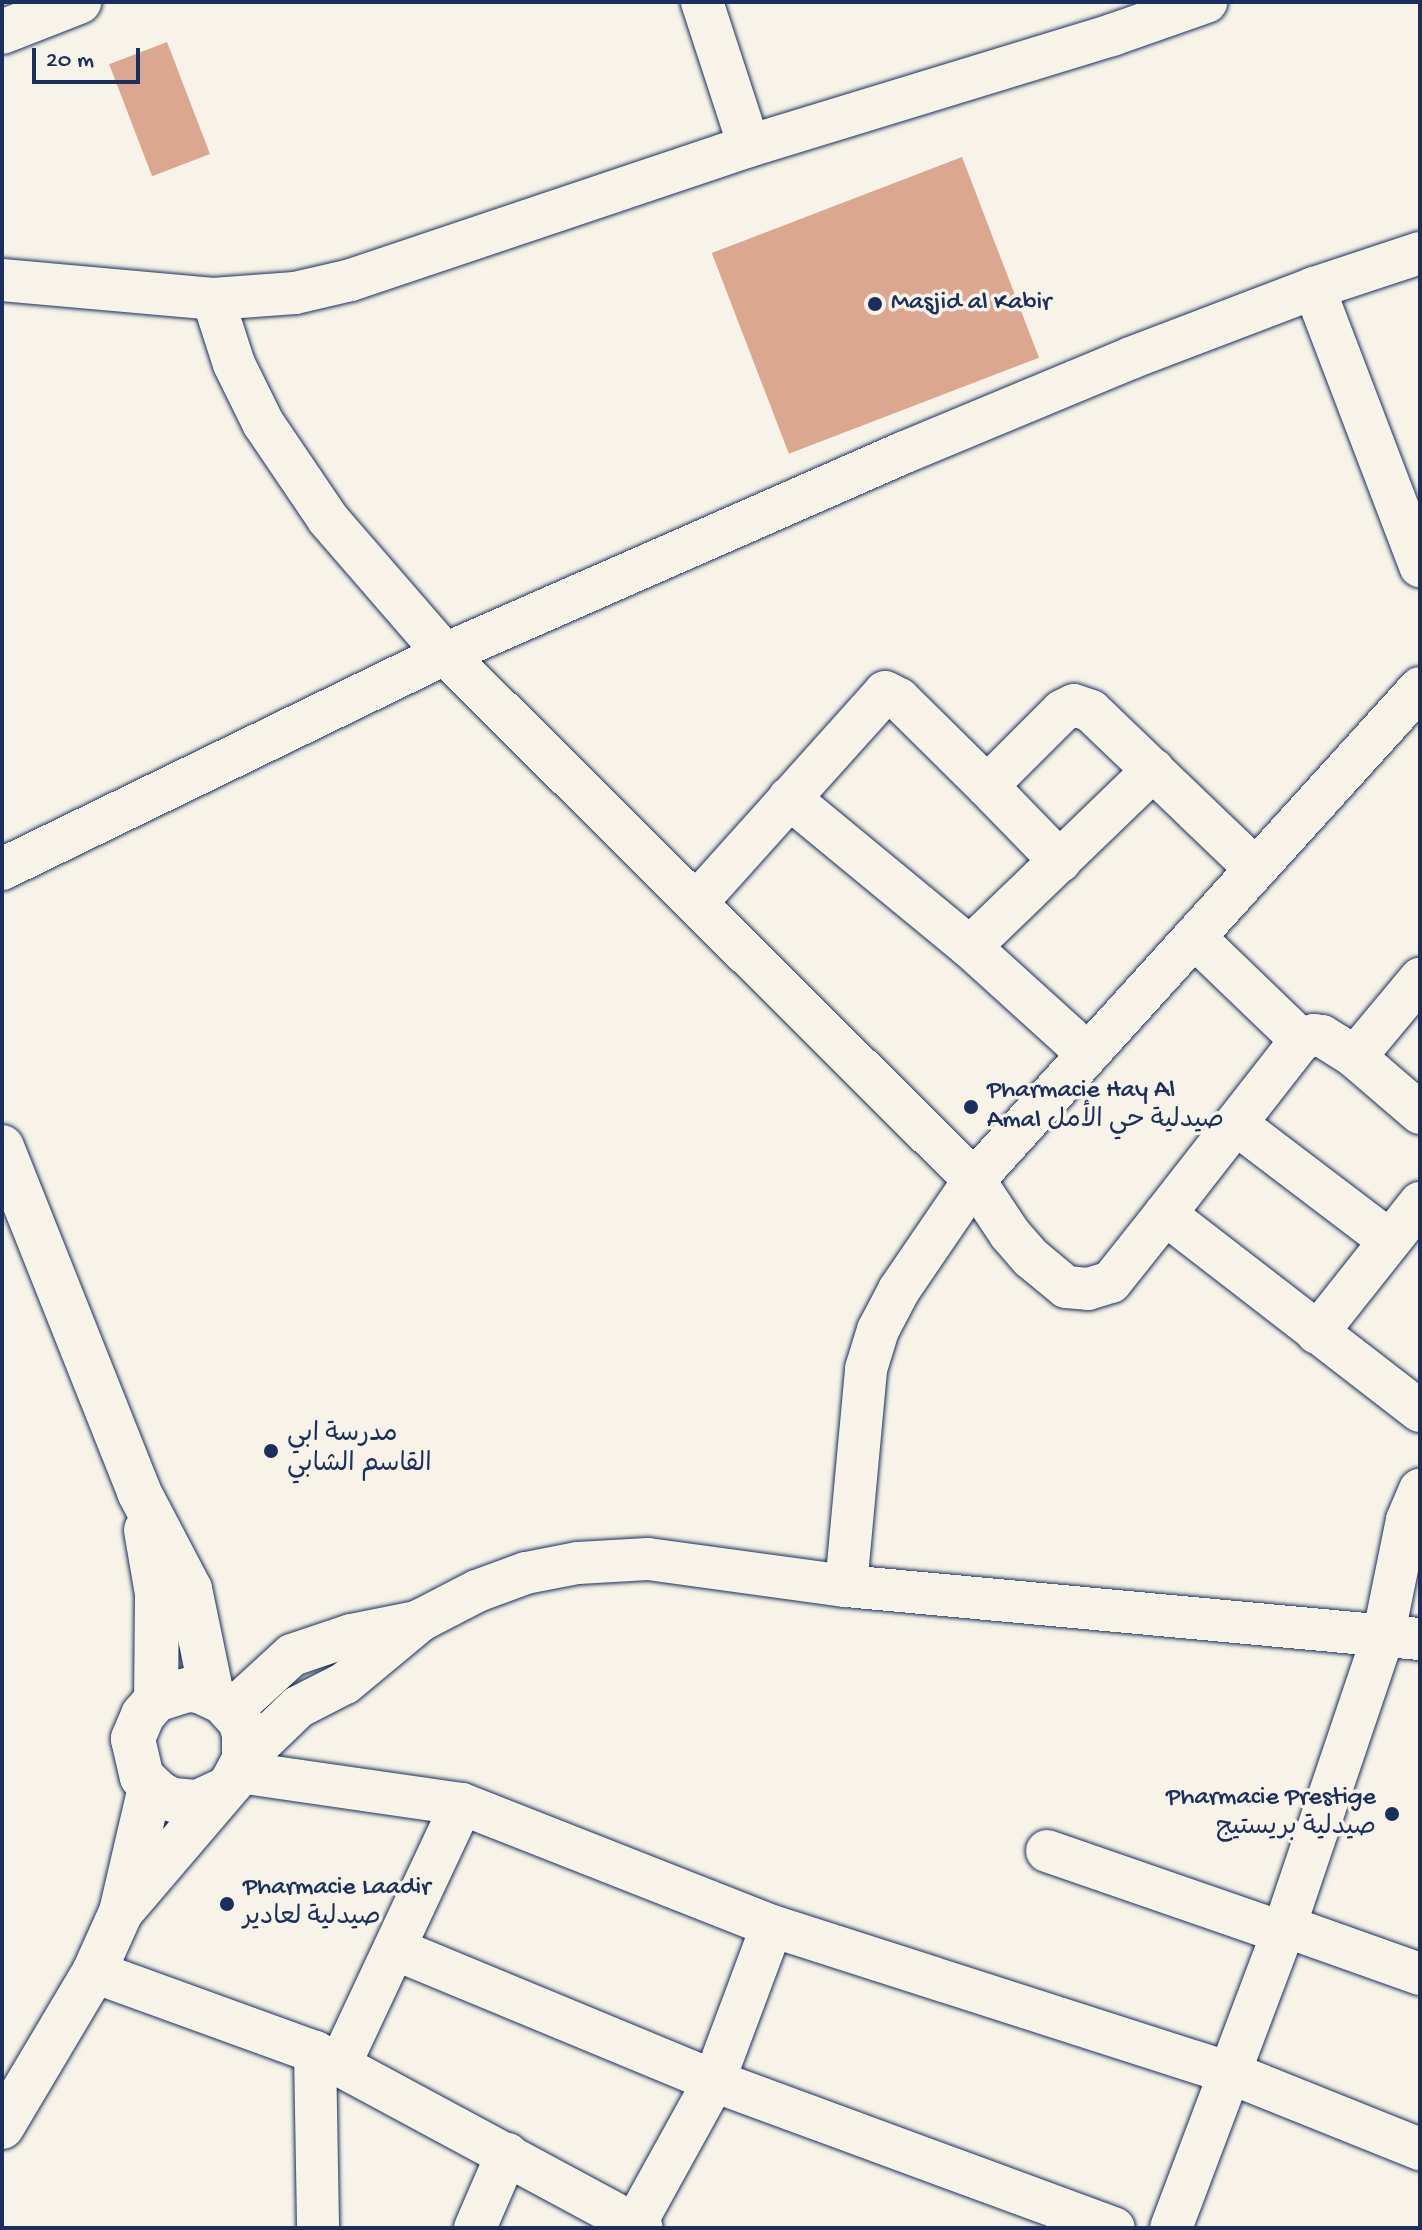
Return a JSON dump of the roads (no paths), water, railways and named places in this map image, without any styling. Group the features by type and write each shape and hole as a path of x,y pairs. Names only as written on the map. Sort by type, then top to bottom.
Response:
{"main road":[{"path":"2,32 79,2"},
{"path":"2,1147 139,1492 190,1589 222,1703 244,1734 235,1774 121,1912"},
{"path":"139,1492 157,1594 156,1700"},
{"path":"222,1703 187,1690 156,1700 143,1715 133,1739 136,1765 150,1787 173,1800 185,1802 198,1802 235,1774"},
{"path":"2,2127 94,1972 121,1912 150,1787"}],"street":[{"path":"702,2 749,146"},
{"path":"2,280 213,299 295,293 351,280 749,146 1112,35 1206,2"},
{"path":"2,869 445,654 905,452 1131,358 1314,288 1420,253"},
{"path":"1314,288 1420,566"},
{"path":"213,299 234,364 290,467 328,519 445,654 974,1180 1010,1234 1066,1287 1088,1289 1111,1282 1301,1040 1314,1035 1322,1036 1355,1057 1420,1113"},
{"path":"846,1586 866,1369 878,1330 899,1290 974,1180 1420,688"},
{"path":"696,903 885,692 899,699 1060,861"},
{"path":"987,786 1062,711 1074,705 1091,711 1256,869"},
{"path":"970,947 1153,770"},
{"path":"789,798 970,947 1088,1054"},
{"path":"1194,937 1301,1040"},
{"path":"1355,1057 1420,979"},
{"path":"1236,1124 1390,1241"},
{"path":"1317,1333 1420,1203"},
{"path":"1165,1214 1420,1411"},
{"path":"1171,2228 1283,1929 1402,1636 1407,1520 1420,1490"},
{"path":"235,1774 298,1707 345,1683 421,1620 477,1591 526,1573 578,1563 648,1559 846,1586 1402,1636"},
{"path":"222,1703 292,1655 351,1635 421,1620"},
{"path":"235,1774 462,1804 772,1926 1228,2072 1420,2149"},
{"path":"318,2228 327,2058 395,1949 462,1804"},
{"path":"1047,1851 1420,1974"},
{"path":"94,1972 327,2058 638,2226 714,2081 772,1926"},
{"path":"395,1949 714,2081 1114,2228"},
{"path":"475,2228 507,2154"}],"place":[{"name":"Masjid al Kabir","path":"875,304"},
{"name":"Pharmacie Hay Al Amal صيدلية حي الأمل","path":"971,1107"},
{"name":"مدرسة ابي القاسم الشابي","path":"271,1451"},
{"name":"Pharmacie Prestige صيدلية بريستيج","path":"1392,1814"},
{"name":"Pharmacie Laadir صيدلية لعادير","path":"227,1904"}]}
